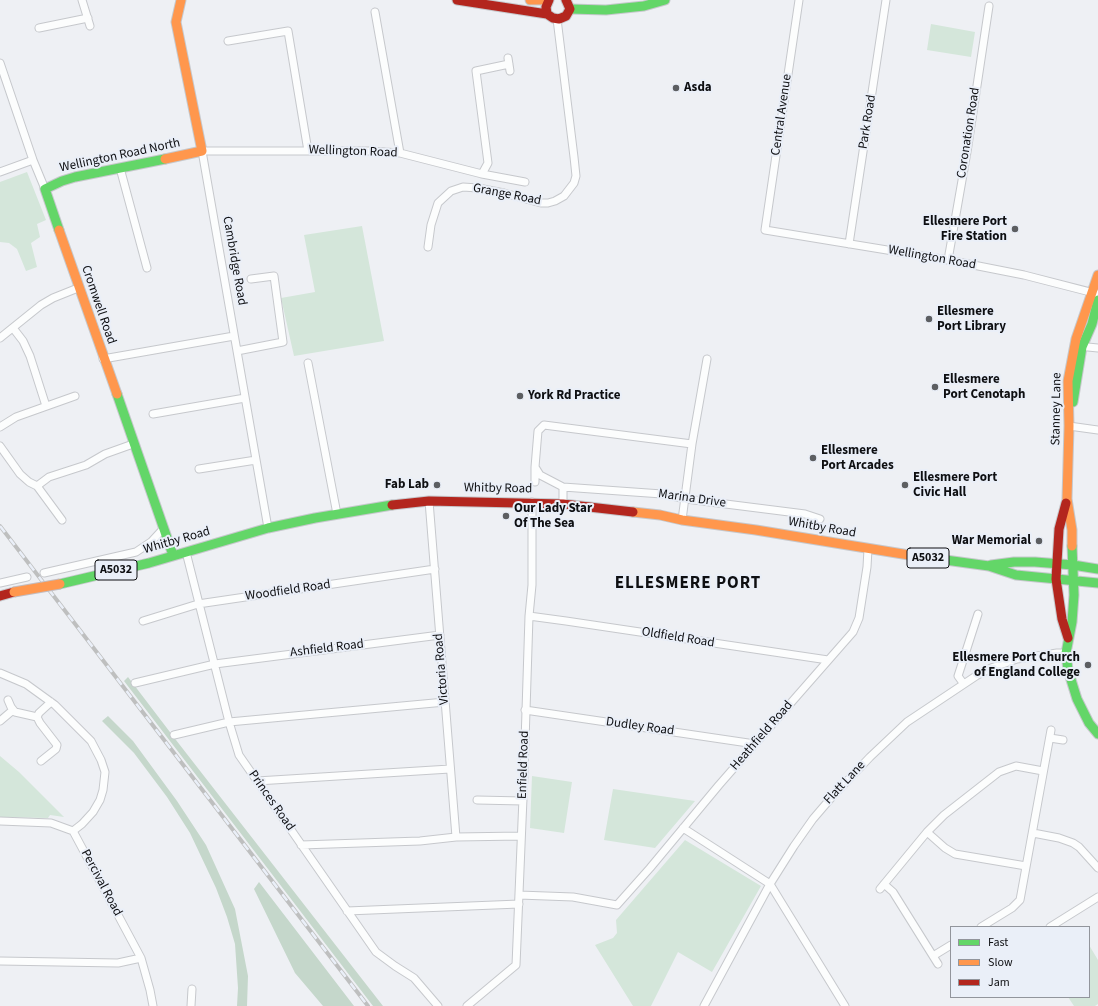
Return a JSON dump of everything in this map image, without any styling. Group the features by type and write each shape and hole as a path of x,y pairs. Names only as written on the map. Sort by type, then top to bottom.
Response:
{"main road":[{"name":"Cambridge Road","path":"181,0 176,22 202,151"},
{"path":"457,0 547,14 557,19 566,16 568,4 606,10 644,6 665,0"},
{"path":"530,0 541,0"},
{"path":"547,14 546,7 549,0"},
{"name":"Wellington Road North","path":"45,189 62,180 202,151"},
{"name":"Cromwell Road","path":"45,189 78,288 173,555"},
{"name":"Stanney Lane","path":"1098,275 1095,293 1068,380 1069,426 1067,499 1072,530 1074,595 1072,622 1066,654 1068,670 1078,699 1089,723 1098,734"},
{"name":"Stanney Lane","path":"1069,426 1074,397 1078,346 1092,324 1098,300"},
{"name":"Stanney Lane","path":"1067,499 1060,530 1056,579 1062,619 1068,638"},
{"name":"Whitby Road","path":"0,596 60,584 149,563 268,528 382,506 429,501 532,502 660,515 682,520 756,530 868,549 989,566 1016,575 1098,582"},
{"name":"Whitby Road","path":"989,566 1014,562 1073,565 1098,570"}],"street":[{"path":"82,0 90,26"},
{"name":"Central Avenue","path":"765,230 799,0"},
{"name":"Park Road","path":"849,244 886,0"},
{"name":"Coronation Road","path":"948,260 967,152 989,6"},
{"path":"375,12 400,154"},
{"path":"39,28 88,18"},
{"name":"Grange Road","path":"428,247 431,225 438,203 451,191 463,187 478,188 541,203 548,203 564,196 574,183 576,176 557,19"},
{"path":"228,42 288,31 308,151"},
{"name":"Cromwell Road","path":"0,63 33,160 45,189"},
{"path":"482,174 488,163 476,71 509,64"},
{"name":"Wellington Road","path":"202,151 370,151 400,154 482,174 525,182"},
{"name":"Cambridge Road","path":"202,151 268,528"},
{"path":"0,172 33,160"},
{"path":"120,168 147,268"},
{"name":"Wellington Road","path":"765,230 948,260 1024,275 1095,293"},
{"path":"237,351 283,342 274,276 250,279"},
{"path":"0,338 41,305 53,298 78,288"},
{"path":"13,328 23,341 30,356 46,406"},
{"path":"103,359 234,336"},
{"path":"1078,346 1098,348"},
{"path":"682,520 686,499 692,444 706,359"},
{"path":"308,363 337,514"},
{"path":"0,427 16,417 75,396"},
{"path":"153,414 245,398"},
{"path":"535,482 538,431 544,425 692,444"},
{"path":"1069,426 1098,430"},
{"path":"37,486 49,477 86,465 105,454 133,444"},
{"path":"0,446 20,474 29,482 37,486 62,520"},
{"path":"199,469 256,460"},
{"path":"535,468 540,475 563,487 563,504"},
{"name":"Marina Drive","path":"563,487 662,494 686,499 805,514 820,518"},
{"name":"Victoria Road","path":"429,501 456,837"},
{"name":"Enfield Road","path":"467,1006 516,965 526,710 528,616 532,576 532,502"},
{"name":"Whitby Road","path":"44,573 136,552 151,542 163,529"},
{"name":"Heathfield Road","path":"519,895 573,897 617,905 853,632 859,618 867,567 868,549"},
{"name":"Princes Road","path":"186,552 198,604 239,755 376,952 394,966 414,978 438,1006"},
{"name":"Woodfield Road","path":"142,620 198,604 434,569"},
{"path":"0,583 27,577"},
{"path":"963,683 958,676 978,614"},
{"name":"Oldfield Road","path":"528,616 828,660"},
{"name":"Ashfield Road","path":"135,684 215,664 440,635"},
{"name":"Flatt Lane","path":"704,1006 770,884 794,846 813,819 870,757 907,722 963,683 991,668 1008,661 1033,656 1057,653 1066,654"},
{"path":"0,673 26,684 69,717 91,741 102,760 105,772 100,800 93,812 73,831 51,823 0,820"},
{"path":"8,700 11,708 20,714 38,717"},
{"path":"41,761 56,749 57,745 40,723 38,717 39,714 51,702"},
{"path":"174,735 229,722 445,702"},
{"path":"0,721 13,710"},
{"name":"Dudley Road","path":"526,710 755,744"},
{"path":"983,926 1012,908 1020,900 1051,730"},
{"path":"1050,738 1063,740"},
{"path":"938,964 893,892 882,886 927,832 944,815 999,772 1016,766 1043,771"},
{"path":"258,781 450,769"},
{"path":"476,800 522,801"},
{"path":"683,828 770,884 843,1005"},
{"name":"Percival Road","path":"73,831 141,958 153,1006"},
{"path":"927,832 945,848 955,854 1026,866"},
{"path":"1033,833 1059,838 1073,843 1079,847 1098,868"},
{"path":"301,845 420,841 456,837 521,836"},
{"path":"1052,926 1098,897"},
{"path":"347,911 519,904"},
{"path":"933,956 950,947"},
{"path":"0,960 118,963 141,958"},
{"path":"191,1006 192,988"}],"green space":[{"path":"931,24 975,32 971,57 927,50"},
{"path":"27,172 46,220 37,224 40,237 31,243 37,267 26,271 17,249 9,243 0,242 0,182"},
{"path":"362,226 384,341 294,356 281,298 315,292 304,235"},
{"path":"128,677 383,1006 373,1006 124,681"},
{"path":"108,716 133,741 177,801 206,845 235,909 248,976 247,1006 237,1006 238,988 235,944 216,888 190,833 167,797 134,753 102,721"},
{"path":"0,756 19,772 64,817 50,815 48,818 0,817"},
{"path":"532,776 572,782 564,833 530,828"},
{"path":"613,789 695,801 655,848 604,840"},
{"path":"685,840 761,886 712,972 678,952 651,1006 633,1006 595,945 613,938 617,933 616,920"},
{"path":"259,882 354,1006 323,1006 295,973 254,889"},
{"path":"1090,947 1098,960 1098,1004 1095,1006 1074,1006 1069,998 1090,998"}],"railway":[{"path":"0,526 368,1006"}],"traffic: fast":[{"path":"570,9 606,10 644,6 665,0"},
{"path":"59,230 45,189 75,177 165,159"},
{"path":"1073,402 1082,347 1092,324 1098,300"},
{"path":"117,394 173,555"},
{"path":"60,584 149,563 268,528 315,518 392,505"},
{"path":"1072,546 1074,595 1072,622 1066,653 1068,670 1077,699 1089,723 1098,734"},
{"path":"909,555 989,566 1016,575 1098,583"},
{"path":"991,565 1014,562 1035,562 1073,565 1098,569"}],"traffic: slow":[{"path":"165,159 202,151 176,22 181,0"},
{"path":"530,0 541,0"},
{"path":"59,230 117,394"},
{"path":"1072,546 1072,530 1067,499 1069,426 1068,381 1076,339 1098,275"},
{"path":"633,512 909,555"},
{"path":"14,592 60,584"}],"traffic: jam":[{"path":"457,0 547,14"},
{"path":"549,0 546,7 547,14 553,18 559,19 566,16 570,9 566,0"},
{"path":"392,505 429,501 563,504 633,512"},
{"path":"1066,503 1059,529 1056,579 1062,619 1068,638"},
{"path":"0,596 14,592"}],"place":[{"name":"Asda","path":"676,88"},
{"name":"Ellesmere Port Fire Station","path":"1015,229"},
{"name":"Ellesmere Port Library","path":"929,319"},
{"name":"Ellesmere Port Cenotaph","path":"935,387"},
{"name":"York Rd Practice","path":"520,396"},
{"name":"Ellesmere Port Arcades","path":"813,458"},
{"name":"Fab Lab","path":"437,485"},
{"name":"Ellesmere Port Civic Hall","path":"905,485"},
{"name":"Our Lady Star Of The Sea","path":"506,516"},
{"name":"War Memorial","path":"1039,541"},
{"name":"Ellesmere Port Church of England College","path":"1088,665"}],"district":[{"name":"ELLESMERE PORT","path":"688,584"}]}
